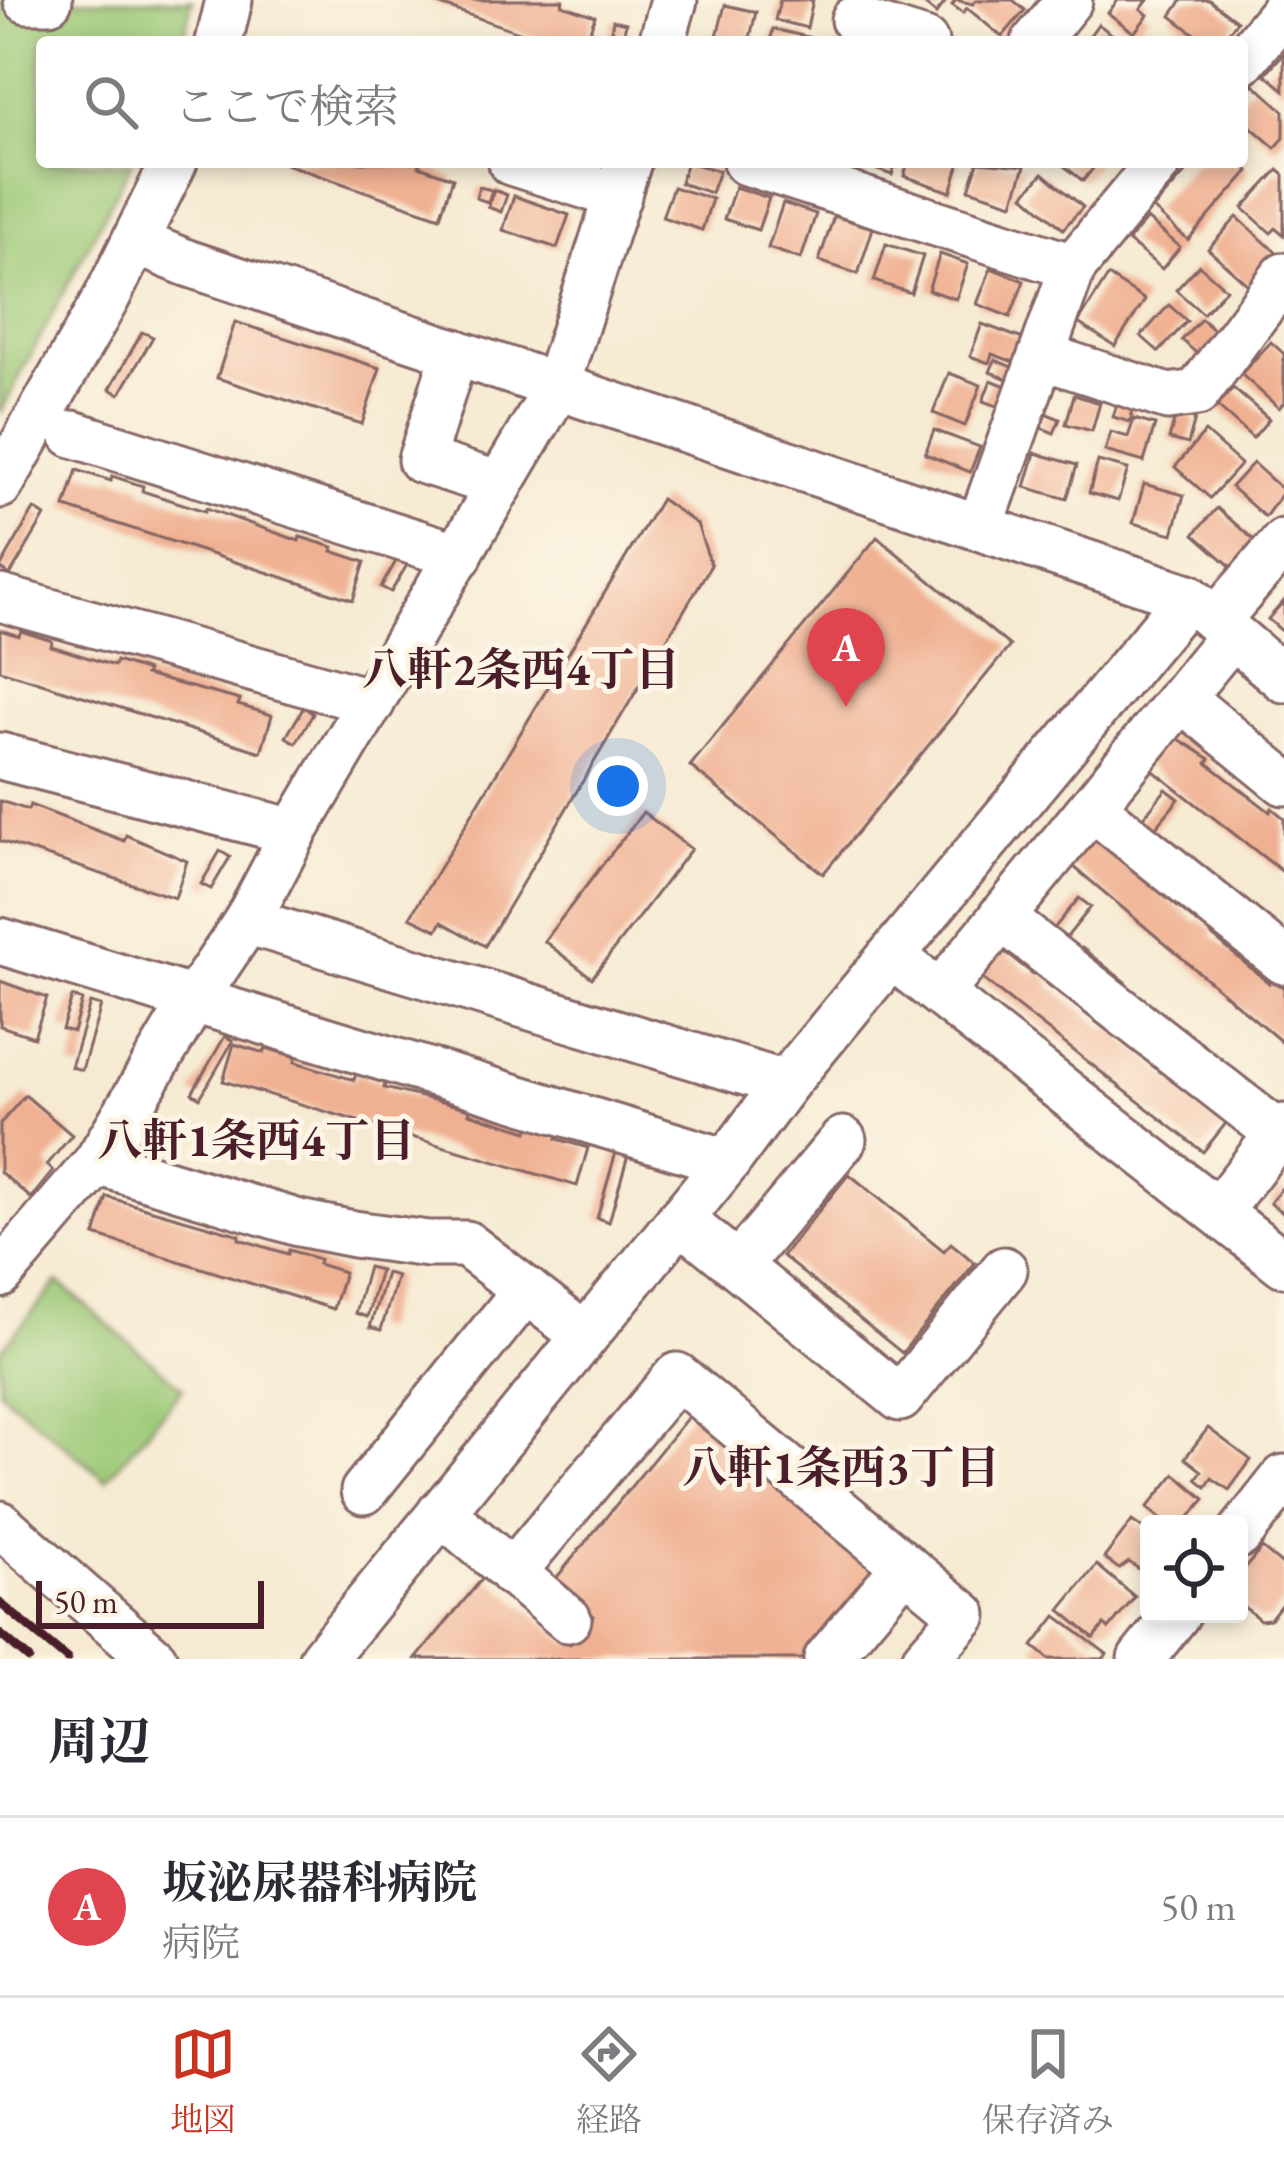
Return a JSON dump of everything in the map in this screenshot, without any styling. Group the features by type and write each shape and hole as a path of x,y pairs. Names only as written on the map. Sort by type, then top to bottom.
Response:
{"street":[{"path":"27,0 49,0"},
{"path":"220,36 229,0"},
{"path":"1040,36 1069,0"},
{"path":"1248,54 1284,10"},
{"path":"855,21 905,36"},
{"path":"0,485 136,242 171,168"},
{"path":"0,1275 97,1162 193,1000 247,920 556,384 623,179 551,168"},
{"path":"980,526 1073,267 1154,168"},
{"path":"817,172 1073,267"},
{"path":"136,242 187,263 980,526 1212,618 1284,679"},
{"path":"1042,356 1168,397 1197,393 1284,276"},
{"path":"455,352 421,460 500,485"},
{"path":"73,434 459,556"},
{"path":"322,1659 892,956 1284,542"},
{"path":"0,598 372,702"},
{"path":"940,993 1181,698 1212,618"},
{"path":"1181,698 1284,782"},
{"path":"0,756 294,832"},
{"path":"1092,807 1284,962"},
{"path":"1001,917 1282,1133 1218,1211"},
{"path":"247,920 785,1084"},
{"path":"0,941 727,1162"},
{"path":"892,956 1284,1264"},
{"path":"739,1264 843,1140"},
{"path":"97,1162 299,1223 373,1237 466,1244 585,1336"},
{"path":"680,1219 900,1398 1004,1270"},
{"path":"364,1491 526,1289"},
{"path":"512,1573 677,1376 964,1615 925,1659"},
{"path":"1248,1524 1284,1478"},
{"path":"441,1512 568,1619"},
{"path":"0,1524 154,1659"},
{"path":"827,1659 905,1566"},
{"path":"1141,1659 1170,1623"}],"green space":[{"path":"0,0 192,0 184,36 36,36 36,168 129,168 0,414"},
{"path":"58,1282 183,1388 106,1480 0,1391 0,1351"}],"building":[{"path":"426,0 563,0 562,5 595,16 588,36 531,36"},
{"path":"780,0 813,0 807,28 775,20"},
{"path":"919,0 947,0 936,14"},
{"path":"956,0 973,4 976,0 1013,0 1025,10 1001,36 967,8 963,13 952,5"},
{"path":"1118,0 1148,0 1141,9 1148,15 1134,33 1108,13"},
{"path":"1182,0 1209,0 1237,21 1226,36 1197,36 1171,16"},
{"path":"725,5 756,12 750,36 717,36"},
{"path":"613,20 626,23 623,36 610,36"},
{"path":"1098,24 1114,36 1089,36"},
{"path":"773,29 804,36 771,36"},
{"path":"1284,53 1284,90 1265,74"},
{"path":"1254,84 1284,111 1284,138 1275,148 1248,124 1248,90"},
{"path":"297,168 425,168 453,178 440,217"},
{"path":"685,168 719,171 711,193 680,183"},
{"path":"906,168 958,168 951,192 904,176"},
{"path":"976,168 1024,168 1013,203 969,189"},
{"path":"1067,168 1093,168 1083,181"},
{"path":"1190,168 1249,171 1188,240 1153,209"},
{"path":"1278,170 1284,175 1284,235 1276,228 1271,233 1243,208"},
{"path":"1043,173 1083,207 1063,229 1024,195"},
{"path":"479,187 492,190 488,202 476,198"},
{"path":"673,187 712,199 702,230 662,217"},
{"path":"735,187 769,198 758,230 724,219"},
{"path":"494,190 507,195 501,212 488,207"},
{"path":"514,196 569,215 557,248 503,230"},
{"path":"783,203 816,214 801,259 768,248"},
{"path":"834,216 873,228 858,274 819,261"},
{"path":"1237,217 1279,255 1250,287 1208,249"},
{"path":"1147,219 1180,247 1162,269 1128,241"},
{"path":"886,244 923,256 911,293 874,281"},
{"path":"940,254 968,264 956,299 928,290"},
{"path":"1199,265 1226,289 1203,314 1176,290"},
{"path":"991,268 1024,281 1010,317 977,304"},
{"path":"1108,276 1145,300 1115,346 1078,323"},
{"path":"1169,305 1187,321 1159,352 1141,336"},
{"path":"1201,319 1221,336 1202,358 1182,340"},
{"path":"235,322 380,368 362,424 217,378"},
{"path":"982,324 1023,339 1014,362 992,354 989,363 970,356"},
{"path":"142,332 153,337 120,394 110,389"},
{"path":"1271,342 1284,354 1284,402 1279,408 1241,374"},
{"path":"995,360 1024,372 1020,384 990,372"},
{"path":"949,373 981,385 965,426 933,413"},
{"path":"991,380 1016,390 1008,410 983,401"},
{"path":"1233,388 1269,419 1253,438 1217,406"},
{"path":"1074,395 1100,403 1092,431 1066,424"},
{"path":"1119,398 1135,403 1130,422 1113,417"},
{"path":"1045,413 1060,419 1054,433 1039,427"},
{"path":"1176,414 1195,419 1188,444 1169,439"},
{"path":"1134,419 1155,425 1144,462 1105,451 1111,432 1128,437"},
{"path":"934,430 980,447 970,472 925,454"},
{"path":"1205,432 1241,464 1210,498 1175,467"},
{"path":"1035,453 1077,465 1067,499 1025,487"},
{"path":"1098,461 1128,469 1118,501 1089,493"},
{"path":"1253,463 1284,491 1265,517 1231,487"},
{"path":"77,470 111,481 112,476 143,486 142,491 299,541 300,537 333,547 332,551 365,562 353,600 65,507"},
{"path":"1144,484 1184,495 1173,534 1133,523"},
{"path":"661,499 697,524 711,565 485,946 442,922 437,930 410,917"},
{"path":"1217,508 1260,545 1236,571 1194,534"},
{"path":"34,509 45,516 10,575 0,568"},
{"path":"877,537 1010,646 823,874 690,766"},
{"path":"398,558 408,563 391,592 381,587"},
{"path":"1284,601 1284,633 1268,619"},
{"path":"0,630 19,636 21,631 114,666 116,661 147,671 145,675 240,700 238,705 272,715 261,752 0,670"},
{"path":"304,707 313,714 296,743 286,737"},
{"path":"1171,734 1284,818 1284,873 1146,765"},
{"path":"1166,789 1179,799 1147,838 1135,828"},
{"path":"0,801 28,810 30,805 124,841 126,835 187,861 175,898 0,841"},
{"path":"643,812 691,849 592,978 544,941"},
{"path":"1091,832 1139,867 1136,872 1197,923 1200,920 1214,932 1211,935 1269,983 1272,979 1284,988 1284,1044 1067,861"},
{"path":"220,851 230,857 211,889 201,884"},
{"path":"1079,898 1091,907 1058,948 1046,938"},
{"path":"1082,948 1125,982 1115,994 1072,961"},
{"path":"1002,950 1033,974 1037,969 1052,981 1049,985 1108,1031 1112,1027 1180,1086 1184,1080 1199,1092 1195,1097 1227,1122 1203,1152 980,977"},
{"path":"0,981 47,998 34,1037 0,1026"},
{"path":"72,997 82,1000 73,1032 62,1029"},
{"path":"90,1003 101,1006 82,1070 71,1067"},
{"path":"225,1036 233,1041 200,1098 192,1093"},
{"path":"234,1044 264,1053 266,1048 354,1080 356,1074 385,1083 384,1088 470,1109 469,1113 528,1131 529,1126 558,1135 557,1139 588,1148 577,1186 223,1081"},
{"path":"25,1095 72,1135 47,1165 53,1171 31,1198 0,1172 0,1124"},
{"path":"616,1152 628,1155 609,1222 597,1218"},
{"path":"849,1174 944,1251 951,1243 975,1263 902,1353 782,1256"},
{"path":"1284,1185 1284,1214 1270,1203"},
{"path":"107,1197 240,1235 239,1239 288,1254 289,1250 319,1259 318,1264 344,1272 333,1309 95,1235"},
{"path":"368,1267 380,1270 367,1317 355,1313"},
{"path":"386,1273 397,1276 381,1330 370,1327"},
{"path":"692,1412 884,1569 811,1659 416,1659 485,1575 570,1644 594,1616 553,1582"},
{"path":"1208,1428 1251,1460 1229,1490 1212,1478 1206,1487 1196,1479 1202,1471 1185,1458"},
{"path":"1175,1474 1205,1499 1192,1515 1156,1515 1147,1508"},
{"path":"1132,1521 1140,1527 1140,1570 1129,1562 1119,1569 1104,1558"},
{"path":"1262,1548 1284,1566 1284,1601 1270,1619 1260,1620 1248,1610 1248,1564"},
{"path":"1097,1565 1135,1597 1109,1629 1104,1625 1094,1638 1060,1610"},
{"path":"1056,1616 1107,1654 1103,1659 1049,1659 1033,1646"}],"railway":[{"path":"0,1603 67,1659"},
{"path":"0,1634 29,1659"}],"place":[{"name":"坂泌尿器科病院","path":"846,707"}],"district":[{"name":"八軒2条西4丁目","path":"521,669"},
{"name":"八軒1条西4丁目","path":"256,1140"},
{"name":"八軒1条西3丁目","path":"841,1467"}]}
